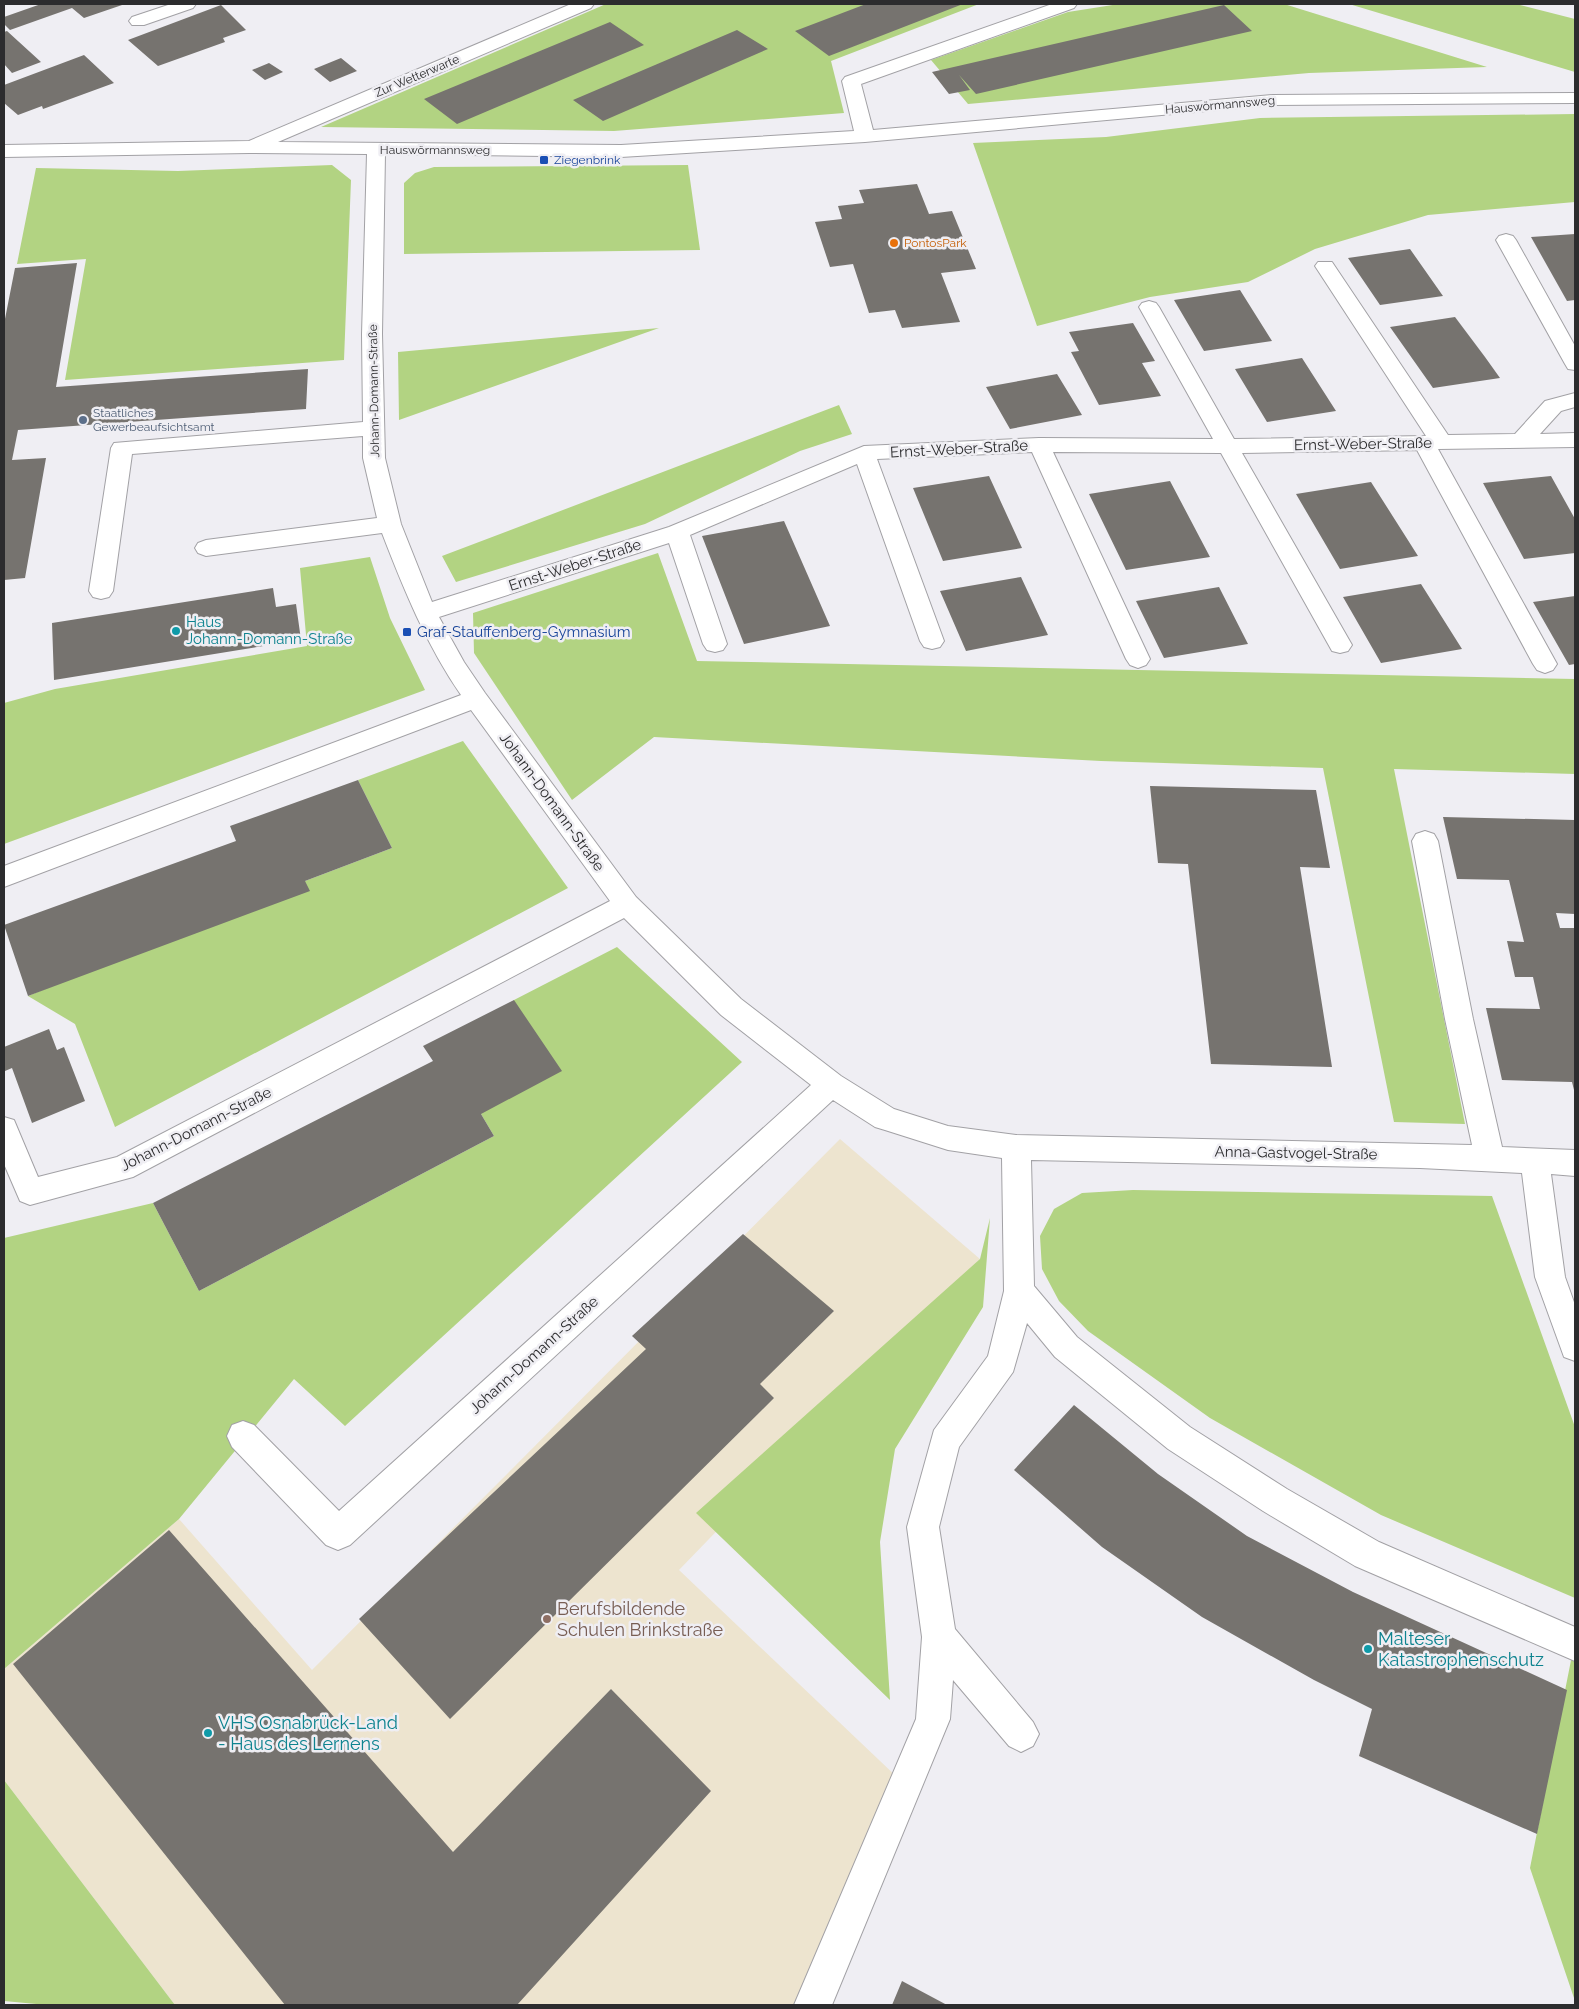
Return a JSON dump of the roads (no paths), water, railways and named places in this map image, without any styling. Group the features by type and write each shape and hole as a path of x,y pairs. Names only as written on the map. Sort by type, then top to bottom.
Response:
{"street":[{"path":"138,22 186,4"},
{"name":"Zur Wetterwarte","path":"249,147 585,4"},
{"path":"866,136 851,81 1068,4"},
{"name":"Hauswörmannsweg","path":"4,151 249,147 376,150 621,151 866,136 1273,100 1575,98"},
{"name":"Johann-Domann-Straße","path":"376,150 372,334 374,458 390,524 425,613 454,667 628,904 731,1007 831,1084 885,1118 948,1138 1016,1147"},
{"path":"1506,240 1575,364"},
{"path":"1325,266 1433,443 1544,664"},
{"path":"1149,307 1340,645"},
{"path":"1521,441 1553,406 1575,400"},
{"path":"101,591 122,448 374,428"},
{"name":"Ernst-Weber-Straße","path":"425,613 677,532 864,453 1039,445 1228,446 1575,440"},
{"path":"1039,445 1138,659"},
{"path":"864,453 932,640"},
{"path":"206,548 390,524"},
{"path":"677,532 715,644"},
{"path":"4,877 476,699"},
{"path":"1425,841 1459,1019 1490,1159"},
{"name":"Johann-Domann-Straße","path":"4,1129 30,1192 123,1168 628,904"},
{"name":"Johann-Domann-Straße","path":"243,1436 338,1534 831,1084"},
{"path":"813,2005 933,1719 939,1637 923,1526 945,1441 1002,1362 1019,1291 1016,1147"},
{"name":"Anna-Gastvogel-Straße","path":"1016,1147 1534,1160 1575,1163"},
{"path":"1534,1160 1550,1277 1575,1347"},
{"path":"1019,1291 1066,1346 1179,1438 1275,1500 1368,1554 1574,1644"},
{"path":"939,1637 1021,1734"}],"place":[{"name":"Ziegenbrink","path":"544,160"},
{"name":"PontosPark","path":"894,243"},
{"name":"Staatliches Gewerbeaufsichtsamt","path":"83,420"},
{"name":"Haus Johann-Domann-Straße","path":"176,631"},
{"name":"Graf-Stauffenberg-Gymnasium","path":"407,632"},
{"name":"Berufsbildende Schulen Brinkstraße","path":"547,1619"},
{"name":"Malteser Katastrophenschutz","path":"1368,1649"},
{"name":"VHS Osnabrück-Land - Haus des Lernens","path":"208,1733"}]}
